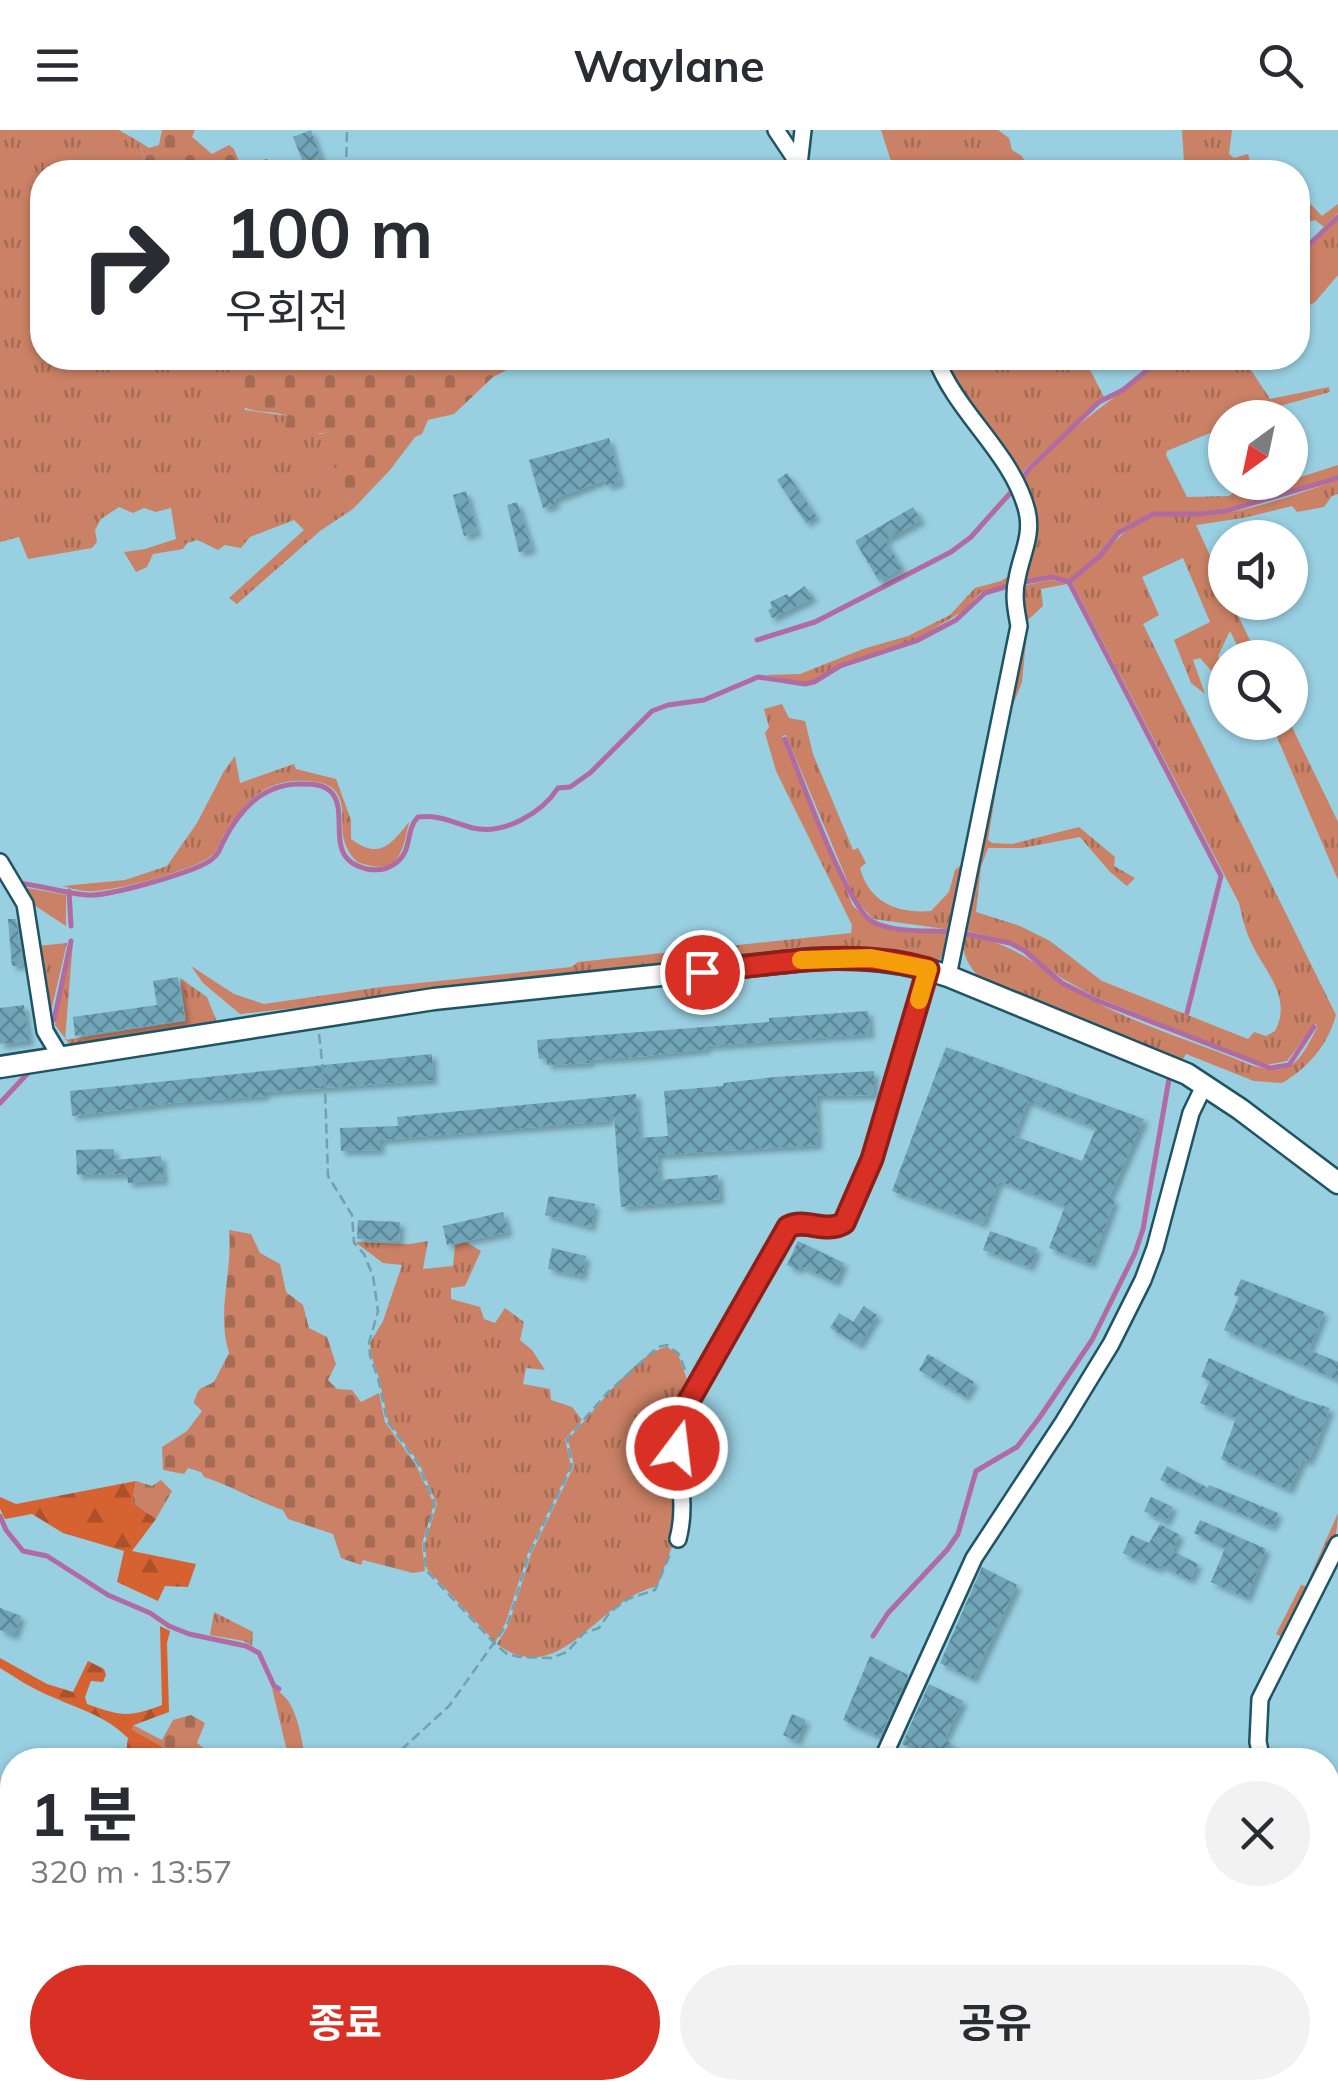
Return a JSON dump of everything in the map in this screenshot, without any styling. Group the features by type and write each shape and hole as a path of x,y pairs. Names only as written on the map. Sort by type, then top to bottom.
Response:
{"main road":[{"path":"0,1068 434,999 813,958 871,958 938,972 1122,1045 1205,1084 1338,1183"}],"street":[{"path":"776,130 796,160"},
{"path":"802,160 803,130"},
{"path":"678,1538 684,1504 678,1422 788,1227 799,1223 830,1229 844,1223 872,1159 938,972 1018,626 1016,582 1029,532 1025,504 994,450 954,396 942,370"},
{"path":"0,862 25,904 45,1031 60,1056"},
{"path":"887,1748 974,1558 1092,1375 1143,1280 1191,1113 1205,1084"},
{"path":"1259,1748 1260,1699 1338,1544"}],"path":[{"path":"346,160 347,130"},
{"path":"318,1017 326,1088 328,1176 352,1215 354,1243 374,1276 378,1311 369,1343 370,1356 386,1421 418,1464 436,1504 424,1544 426,1570 507,1654 551,1658 567,1652 584,1633 599,1628 610,1612 628,1599 655,1590 678,1538"},
{"path":"403,1748 449,1706 508,1623 530,1554 572,1466 566,1439 607,1393 658,1347 667,1345 679,1354 694,1392"}],"green space":[{"path":"0,130 119,130 138,141 145,160 30,160 30,370 243,370 238,380 245,410 288,416 285,428 321,434 332,431 344,460 333,472 353,509 320,531 237,604 229,598 304,530 294,520 250,537 241,548 225,545 218,550 198,540 187,543 183,549 153,554 147,567 136,572 124,552 176,539 171,508 156,512 144,508 133,513 119,507 101,519 92,548 28,559 19,537 0,542"},
{"path":"162,130 195,130 192,137 212,154 229,145 239,160 145,160 138,141 149,148 159,145"},
{"path":"881,130 998,130 1009,138 1012,150 1024,160 891,160"},
{"path":"1182,130 1232,130 1229,154 1234,158 1248,154 1250,160 1184,160"},
{"path":"1310,204 1322,216 1338,204 1338,213 1324,227 1315,220 1310,221"},
{"path":"1338,220 1338,275 1310,305 1310,247"},
{"path":"242,370 507,370 493,377 454,414 428,420 422,434 415,437 353,509 332,472 343,460 332,432 304,435 285,428 287,416 247,409 231,390"},
{"path":"946,370 1090,370 1104,397 1029,465 1016,482"},
{"path":"1150,370 1251,370 1270,399 1329,387 1330,392 1301,400 1208,400 1208,434 1167,451 1187,497 1257,500 1201,512 1152,512 1116,532 1099,554 1069,580 1052,575 1021,581 1032,540 1020,485 1052,448"},
{"path":"1338,465 1338,476 1308,485 1308,475"},
{"path":"1338,480 1338,494 1324,507 1297,512 1292,506 1196,525 1208,551 1208,617 1183,558 1142,577 1159,615 1143,624 1336,1015 1316,1055 1282,1083 1254,1081 1186,1054 1183,1059 1244,1098 1338,1168 1338,1175 1250,1108 981,979 967,959 962,935 1000,944 1111,1010 1251,1065 1285,1068 1299,1058 1317,1028 1316,1023 1287,1061 1266,1065 1096,997 1063,979 1013,942 963,930 1021,586 1051,580 1067,584 1041,589 1043,606 1028,620 1022,682 1007,720 988,840 1012,844 1079,827 1115,857 1114,866 1135,878 1127,886 1080,837 1022,848 988,848 981,867 976,912 1020,926 1050,941 1102,981 1248,1039 1254,1032 1266,1036 1275,1031 1280,1019 1279,996 1249,937 1239,903 1072,582 1132,527 1156,515 1203,516 1277,500 1308,500 1308,490"},
{"path":"1015,572 1013,582 980,593 963,611 915,640 837,665 805,683 765,675 800,674 908,636 950,615 975,588 1001,581"},
{"path":"1240,620 1250,640 1234,640 1230,631 1226,640 1208,640 1208,667 1200,658 1193,660 1205,694 1191,683 1174,640 1210,622"},
{"path":"782,704 789,718 805,721 813,754 853,850 858,848 866,863 860,868 864,880 877,897 896,908 931,911 949,892 955,870 966,861 952,930 873,919 855,899 786,735 782,736 853,906 877,926 951,935 940,960 854,947 240,1014 203,983 191,966 234,994 264,1004 571,967 578,962 851,933 852,925 776,771 765,733 769,727 764,709"},
{"path":"1278,740 1298,740 1338,822 1338,880"},
{"path":"235,756 240,783 294,764 296,769 336,779 351,820 351,839 378,849 391,842 409,822 401,853 382,867 357,862 345,842 342,807 335,791 322,783 292,781 267,788 247,803 215,852 202,862 118,888 89,891 63,886 125,880 167,866"},
{"path":"22,887 66,895 66,926 28,901"},
{"path":"73,941 65,1038 55,1025"},
{"path":"67,943 49,1020 37,946"},
{"path":"180,978 207,997 217,1022 71,1046 66,1040 186,1021"},
{"path":"229,1230 251,1234 260,1253 280,1264 286,1292 303,1305 309,1328 327,1337 336,1364 328,1380 337,1389 352,1390 361,1402 379,1393 385,1422 416,1465 434,1504 422,1544 425,1571 413,1573 363,1560 361,1565 341,1558 333,1534 288,1519 283,1510 204,1477 201,1472 188,1468 184,1474 163,1470 162,1447 187,1431 202,1411 194,1403 197,1393 214,1382 229,1353 224,1307"},
{"path":"428,1241 423,1269 453,1266 455,1245 466,1242 481,1251 465,1286 451,1288 451,1299 480,1307 484,1319 495,1323 505,1308 524,1322 520,1340 545,1370 526,1368 523,1384 550,1389 551,1400 572,1407 582,1420 565,1439 571,1466 528,1553 506,1622 495,1642 427,1569 425,1544 437,1504 419,1463 388,1421 371,1355 370,1343 383,1321 402,1265 383,1263 355,1242"},
{"path":"667,1347 678,1354 691,1391 678,1414 680,1489 675,1538 659,1582 634,1595 559,1650 540,1657 519,1656 497,1644 509,1624 531,1554 574,1466 568,1439 628,1372 655,1351"},
{"path":"161,1480 172,1491 156,1519 132,1502 136,1481 152,1486"},
{"path":"136,1481 132,1502 156,1519 132,1551 196,1564 188,1587 165,1586 158,1601 117,1582 124,1551 63,1533 32,1514 5,1519 0,1509 0,1497 16,1504"},
{"path":"1338,1513 1327,1563 1284,1638 1276,1634 1301,1585 1306,1586"},
{"path":"214,1612 253,1632 252,1646 210,1635"},
{"path":"160,1626 170,1631 169,1712 132,1729 163,1748 127,1748 128,1738 119,1730 0,1668 0,1658 47,1684 73,1692 88,1661 104,1669 106,1675 103,1682 91,1681 85,1697 87,1704 132,1714 162,1705"},
{"path":"272,1688 293,1709 303,1748 286,1748"},
{"path":"191,1715 205,1723 197,1743 204,1748 163,1748 132,1730 133,1725 162,1740 173,1720"}],"building":[{"path":"311,130 321,158 302,160 293,137"},
{"path":"609,438 620,482 607,486 605,480 554,499 555,505 543,508 529,460"},
{"path":"787,473 816,516 806,523 777,480"},
{"path":"466,491 477,532 464,536 453,495"},
{"path":"517,502 532,549 519,552 507,505"},
{"path":"913,507 921,520 885,540 902,568 879,581 855,541"},
{"path":"805,586 813,598 772,618 770,602 787,594 789,597"},
{"path":"8,919 16,919 23,965 12,966"},
{"path":"178,977 185,1020 75,1036 73,1017 157,1005 153,981"},
{"path":"24,1005 29,1041 0,1044 0,1008"},
{"path":"868,1011 870,1034 706,1046 707,1049 589,1060 590,1063 547,1065 547,1058 539,1059 537,1040"},
{"path":"946,1047 1144,1119 1109,1198 1115,1200 1091,1264 1049,1248 1065,1206 999,1181 983,1224 892,1191","holes":["1028,1101 1096,1128 1082,1161 1014,1136"]},
{"path":"432,1054 433,1080 265,1092 265,1096 72,1116 70,1091"},
{"path":"874,1071 874,1095 816,1096 818,1145 657,1155 659,1180 718,1175 720,1199 621,1207 614,1115 610,1115 609,1121 380,1140 380,1150 341,1151 340,1128 398,1126 397,1117 636,1094 639,1138 668,1136 664,1091 775,1077"},
{"path":"114,1149 114,1160 161,1156 164,1180 128,1183 127,1174 77,1175 76,1150"},
{"path":"549,1196 595,1204 591,1227 545,1215"},
{"path":"503,1212 508,1232 447,1245 443,1226"},
{"path":"358,1220 400,1222 399,1241 357,1239"},
{"path":"990,1231 1037,1248 1030,1267 983,1250"},
{"path":"798,1241 844,1263 835,1282 800,1266 798,1270 787,1265"},
{"path":"552,1248 586,1256 582,1276 548,1269"},
{"path":"1241,1279 1324,1312 1309,1350 1338,1362 1338,1380 1224,1330 1239,1297 1234,1295"},
{"path":"864,1306 877,1315 859,1345 830,1328 839,1313 853,1322"},
{"path":"928,1354 974,1382 965,1397 919,1370"},
{"path":"1209,1358 1300,1399 1330,1408 1308,1462 1303,1459 1289,1490 1221,1459 1236,1418 1200,1403 1210,1381 1201,1377"},
{"path":"1167,1466 1208,1488 1209,1485 1278,1513 1272,1527 1160,1480"},
{"path":"1151,1497 1173,1507 1166,1522 1144,1511"},
{"path":"1200,1520 1266,1549 1247,1598 1211,1582 1225,1548 1194,1533"},
{"path":"1160,1524 1180,1535 1172,1551 1198,1564 1190,1580 1123,1553 1131,1535 1149,1543"},
{"path":"982,1567 1017,1585 973,1679 940,1663"},
{"path":"0,1608 21,1616 14,1636 0,1630"},
{"path":"870,1656 908,1675 880,1737 843,1720"},
{"path":"929,1684 963,1701 944,1740 951,1743 949,1748 910,1748 902,1744"},
{"path":"792,1714 806,1720 797,1741 783,1735"}],"waterway":[{"path":"1310,244 1338,217"},
{"path":"1019,483 1099,402 1123,390 1147,370"},
{"path":"1025,582 1052,577 1069,582 1101,555 1118,533 1153,514 1226,511 1338,478"},
{"path":"757,640 815,622 951,552 971,537 1012,491"},
{"path":"1069,582 1221,876 1187,1013"},
{"path":"19,883 97,895 188,871 215,856 236,820 252,802 272,790 297,784 320,786 332,793 339,813 341,846 353,864 367,869 386,868 401,858 418,817 485,829 521,820 542,806 558,788 570,787 590,773 652,711 704,700 758,677 814,682 840,666 916,641 956,620 985,593 1011,585"},
{"path":"785,739 837,867 862,912 873,922 891,928 951,932"},
{"path":"69,891 71,926"},
{"path":"962,933 1010,943 1062,983 1096,1000 1270,1068 1289,1065 1314,1027"},
{"path":"54,1020 71,941"},
{"path":"0,1103 29,1072"},
{"path":"873,1636 888,1613 958,1534 976,1471 1017,1447 1092,1340 1143,1229 1169,1079"},
{"path":"0,1516 23,1551 47,1556 108,1595 169,1626 259,1653 279,1689"}],"slow traffic":[{"path":"801,960 871,958 928,969 919,1000"}],"route":[{"path":"677,1448 682,1413 788,1227 799,1223 830,1229 844,1223 872,1159 928,969 852,957 702,972"}]}
